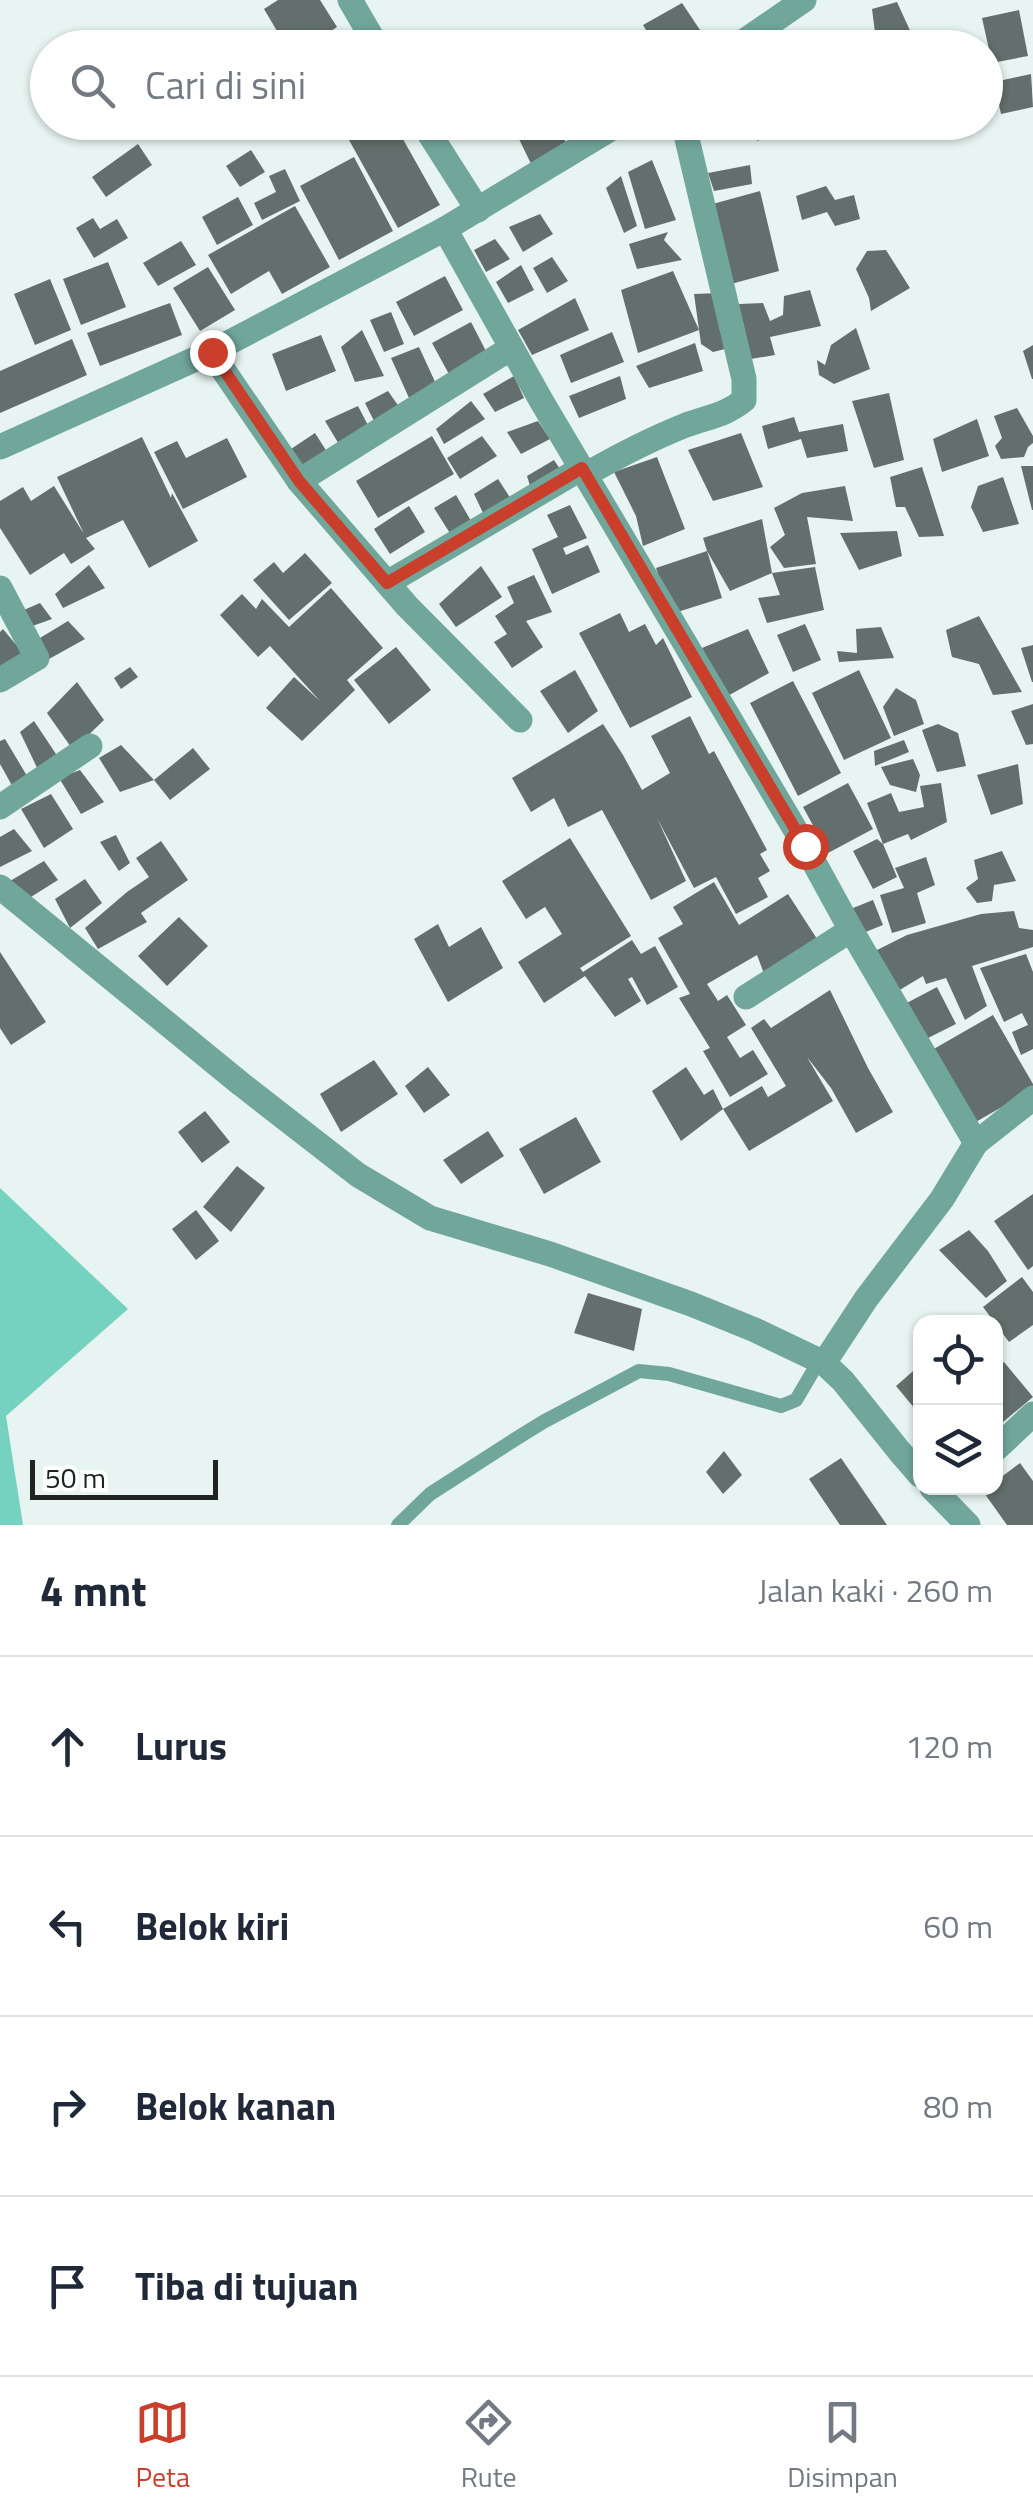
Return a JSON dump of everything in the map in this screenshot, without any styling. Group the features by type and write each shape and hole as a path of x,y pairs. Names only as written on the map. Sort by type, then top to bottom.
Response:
{"street":[{"path":"350,0 368,30"},
{"path":"760,30 804,0"},
{"path":"433,140 478,210"},
{"path":"0,447 212,352 444,229 593,140"},
{"path":"387,583 583,472 689,424 732,410 744,400 744,379 687,140"},
{"path":"444,229 976,1144"},
{"path":"299,481 511,348"},
{"path":"212,352 299,481 387,583 520,720"},
{"path":"0,588 37,658 0,680"},
{"path":"0,808 90,746"},
{"path":"0,887 358,1175 430,1218 550,1254 691,1304 821,1362 844,1381 913,1467"},
{"path":"746,997 850,930"},
{"path":"821,1362 942,1199 976,1144 1033,1098"},
{"path":"1003,1442 1033,1414"},
{"path":"946,1495 968,1525"}],"lane":[{"path":"398,1525 430,1494 514,1440 639,1371 669,1374 782,1406 796,1400 821,1362"}],"green space":[{"path":"0,1188 128,1309 6,1416 23,1525 0,1525"}],"building":[{"path":"278,0 320,0 337,27 276,30 264,9"},
{"path":"897,2 910,30 875,30 872,9"},
{"path":"682,3 700,30 646,30 643,25"},
{"path":"1019,10 1028,56 1003,61 1003,30 985,30 982,18"},
{"path":"1031,74 1033,107 1003,114 1003,80"},
{"path":"349,140 403,140 440,205 398,228"},
{"path":"519,140 565,140 571,153 534,170"},
{"path":"138,144 152,165 106,197 92,177"},
{"path":"251,150 265,172 240,187 226,166"},
{"path":"354,157 393,231 339,260 300,186"},
{"path":"652,160 676,220 645,229 628,172"},
{"path":"750,165 752,184 714,191 708,173"},
{"path":"285,169 300,201 262,220 254,203 276,192 269,176"},
{"path":"621,176 637,226 624,233 606,188"},
{"path":"826,186 835,200 854,195 860,219 835,226 827,212 802,220 796,196"},
{"path":"760,191 779,271 731,284 709,205"},
{"path":"238,197 253,225 217,245 202,217"},
{"path":"295,206 330,267 282,294 269,271 231,294 208,255"},
{"path":"540,214 553,234 523,252 509,227"},
{"path":"93,218 100,229 117,219 128,238 94,258 76,228"},
{"path":"668,232 664,240 682,260 637,269 629,244"},
{"path":"495,239 510,259 486,272 474,250"},
{"path":"181,241 196,265 158,286 143,263"},
{"path":"886,250 910,288 871,311 856,269 867,251"},
{"path":"552,257 568,281 547,293 533,268"},
{"path":"108,262 126,307 81,325 63,279"},
{"path":"521,265 534,290 508,303 496,282"},
{"path":"208,267 235,310 200,331 173,288"},
{"path":"673,271 699,330 638,353 621,290"},
{"path":"445,276 463,310 414,336 396,302"},
{"path":"50,279 71,330 35,345 14,294"},
{"path":"810,290 821,326 770,337 775,355 745,360 739,304 763,303 770,321 783,315 784,296"},
{"path":"719,293 725,349 713,352 701,344 694,294"},
{"path":"575,298 589,330 532,355 518,330"},
{"path":"170,303 182,335 100,366 87,333"},
{"path":"391,312 404,344 384,352 370,320"},
{"path":"471,322 488,355 450,376 432,343"},
{"path":"856,328 870,369 834,384 819,375 817,360 825,365 831,345"},
{"path":"362,330 384,376 355,382 341,347"},
{"path":"612,332 624,362 571,383 560,355"},
{"path":"321,335 336,371 286,391 272,354"},
{"path":"72,339 87,375 0,413 0,371"},
{"path":"695,343 703,371 649,388 636,366"},
{"path":"1033,345 1033,379 1032,379 1023,351"},
{"path":"419,347 437,386 409,398 391,358"},
{"path":"514,376 524,398 495,412 483,394"},
{"path":"620,376 626,399 579,418 569,396"},
{"path":"388,391 402,411 375,423 365,403"},
{"path":"889,393 904,460 874,468 852,401"},
{"path":"471,401 485,419 444,444 436,429"},
{"path":"358,406 371,431 340,446 325,421"},
{"path":"1017,408 1033,443 1024,457 1001,459 995,446 1002,438 994,416"},
{"path":"794,417 799,432 843,424 848,451 807,458 801,439 768,449 762,426"},
{"path":"977,419 989,456 942,472 933,439"},
{"path":"538,421 550,439 521,454 507,432"},
{"path":"315,433 329,455 305,470 291,449"},
{"path":"741,433 763,487 713,501 688,450"},
{"path":"432,436 454,474 378,518 356,481"},
{"path":"482,436 497,456 460,479 447,458"},
{"path":"142,437 171,498 172,493 198,541 149,568 123,520 86,538 95,549 71,564 64,553 30,575 0,528 0,501 23,487 31,501 54,486 84,534 57,477"},
{"path":"227,438 247,477 183,509 154,452 177,441 186,458"},
{"path":"657,457 685,529 643,546 636,516 614,472"},
{"path":"554,460 564,475 531,489 527,476"},
{"path":"1021,466 1033,466 1033,510 1032,510"},
{"path":"922,467 944,536 919,537 905,507 896,507 890,477"},
{"path":"1003,477 1019,524 983,532 971,507 978,486"},
{"path":"498,479 513,502 484,515 474,494"},
{"path":"845,486 853,521 807,517 816,564 784,568 770,547 785,535 774,508 802,493"},
{"path":"456,495 474,526 453,538 434,508"},
{"path":"570,505 587,538 563,548 566,555 588,545 600,572 552,594 532,549 558,537 547,515"},
{"path":"409,506 425,532 390,554 374,529"},
{"path":"762,519 772,573 730,591 703,538"},
{"path":"897,531 902,556 859,570 840,533"},
{"path":"707,551 722,598 671,614 656,568"},
{"path":"305,553 332,583 289,620 253,580 274,562 283,573"},
{"path":"89,565 105,588 63,608 55,594"},
{"path":"481,566 502,597 456,627 439,604"},
{"path":"815,567 824,610 767,623 758,598 780,595 772,573"},
{"path":"534,575 552,612 526,621 543,647 512,668 494,642 507,634 495,616 514,603 507,587"},
{"path":"331,588 383,648 347,680 355,690 302,741 266,708 294,677 320,701 270,646 258,657 220,615 242,594 256,609 262,599 289,627"},
{"path":"40,603 52,619 27,628 17,613"},
{"path":"620,613 629,632 645,624 656,645 663,638 692,697 630,728 579,633"},
{"path":"979,616 1022,692 993,695 979,664 952,657 946,630"},
{"path":"68,621 85,639 49,659 35,641"},
{"path":"805,624 821,660 793,672 777,635"},
{"path":"881,627 894,658 839,662 837,651 857,653 856,629"},
{"path":"3,629 23,653 0,667 0,632"},
{"path":"748,629 769,673 724,698 702,648"},
{"path":"1033,645 1033,682 1032,682 1021,648"},
{"path":"396,647 431,690 389,724 354,680"},
{"path":"130,667 138,677 121,689 114,678"},
{"path":"575,670 598,711 568,733 540,691"},
{"path":"859,670 891,738 844,760 812,693"},
{"path":"793,681 841,773 798,796 750,703"},
{"path":"77,682 104,720 73,750 47,713"},
{"path":"896,688 916,700 924,724 894,736 883,707"},
{"path":"1033,704 1033,744 1026,745 1011,711"},
{"path":"690,716 709,754 714,751 767,850 760,854 770,871 758,878 768,897 736,914 716,877 694,888 657,818 686,881 651,900 602,810 568,827 554,798 531,812 512,778 603,724 642,790 670,773 651,736"},
{"path":"34,721 60,760 40,774 20,732"},
{"path":"938,724 958,733 966,766 937,772 922,730"},
{"path":"5,739 30,781 14,789 0,764 0,741"},
{"path":"904,740 909,752 875,766 874,751"},
{"path":"121,745 154,780 120,792 99,758"},
{"path":"193,748 210,769 170,800 154,780"},
{"path":"913,759 920,775 916,792 890,785 881,767"},
{"path":"1018,764 1023,804 991,815 977,775"},
{"path":"80,770 104,802 81,814 59,778"},
{"path":"848,783 873,829 828,853 803,807"},
{"path":"941,783 947,822 911,840 908,834 883,844 867,803 891,793 899,812 924,807 920,786"},
{"path":"51,794 73,829 44,848 21,809"},
{"path":"14,829 32,851 0,867 0,837"},
{"path":"116,835 130,863 119,871 100,842"},
{"path":"570,838 631,936 580,968 583,972 632,940 641,954 655,946 678,987 647,1005 632,977 628,979 641,1001 615,1017 585,976 544,1003 518,962 562,934 545,907 526,919 502,881"},
{"path":"877,839 897,877 873,889 853,851"},
{"path":"161,841 188,880 141,913 147,922 98,949 85,928 149,877 136,858"},
{"path":"1002,851 1016,881 994,885 992,901 977,903 966,888 978,879 974,860"},
{"path":"926,857 935,885 917,893 926,923 892,933 880,895 904,888 895,868"},
{"path":"44,861 58,880 26,900 10,881"},
{"path":"85,879 102,903 70,928 55,899"},
{"path":"714,882 739,925 788,894 819,942 765,976 757,955 707,984 718,1001 727,995 746,1025 727,1037 740,1058 753,1050 768,1074 730,1097 703,1051 710,1048 679,998 690,994 658,938 683,924 673,907"},
{"path":"873,900 883,925 858,935 848,910"},
{"path":"1014,911 1019,928 1033,930 1033,947 972,966 987,1006 965,1020 946,978 926,984 923,976 893,994 871,953 907,935 981,914"},
{"path":"179,917 208,946 167,986 138,956"},
{"path":"438,924 449,947 481,927 503,968 448,1002 414,939"},
{"path":"0,952 46,1022 11,1045 0,1028"},
{"path":"1026,954 1033,972 1033,1049 1021,1055 1012,1032 1028,1025 1022,1013 1004,1022 980,968"},
{"path":"937,987 956,1024 922,1041 903,1005"},
{"path":"830,990 893,1112 856,1133 831,1088 807,1057 833,1101 749,1151 723,1109 762,1086 768,1097 786,1086 751,1028 764,1019 771,1028"},
{"path":"993,1015 1033,1089 974,1123 932,1050"},
{"path":"374,1060 398,1094 341,1132 320,1094"},
{"path":"428,1067 450,1095 424,1113 405,1086"},
{"path":"686,1067 704,1095 713,1089 723,1109 681,1141 652,1091"},
{"path":"205,1111 230,1142 202,1163 178,1132"},
{"path":"576,1117 601,1162 544,1194 519,1149"},
{"path":"488,1131 504,1156 461,1184 443,1160"},
{"path":"237,1166 265,1188 231,1232 203,1207"},
{"path":"1033,1194 1033,1266 1028,1270 994,1221"},
{"path":"196,1210 219,1241 196,1260 172,1229"},
{"path":"969,1230 1007,1281 986,1298 939,1250"},
{"path":"1022,1277 1033,1292 1033,1325 1009,1342 1003,1334 1003,1315 989,1315 983,1307"},
{"path":"588,1293 642,1309 634,1351 574,1333"},
{"path":"1003,1363 1033,1397 1003,1422 1003,1405"},
{"path":"913,1371 913,1407 896,1386"},
{"path":"724,1451 742,1475 723,1494 706,1472"},
{"path":"841,1458 887,1525 840,1525 809,1479"},
{"path":"1020,1463 1033,1481 1033,1525 1007,1525 986,1495 1003,1495 1003,1476"}],"route":[{"path":"212,352 299,481 387,583 582,468 805,846"}]}
